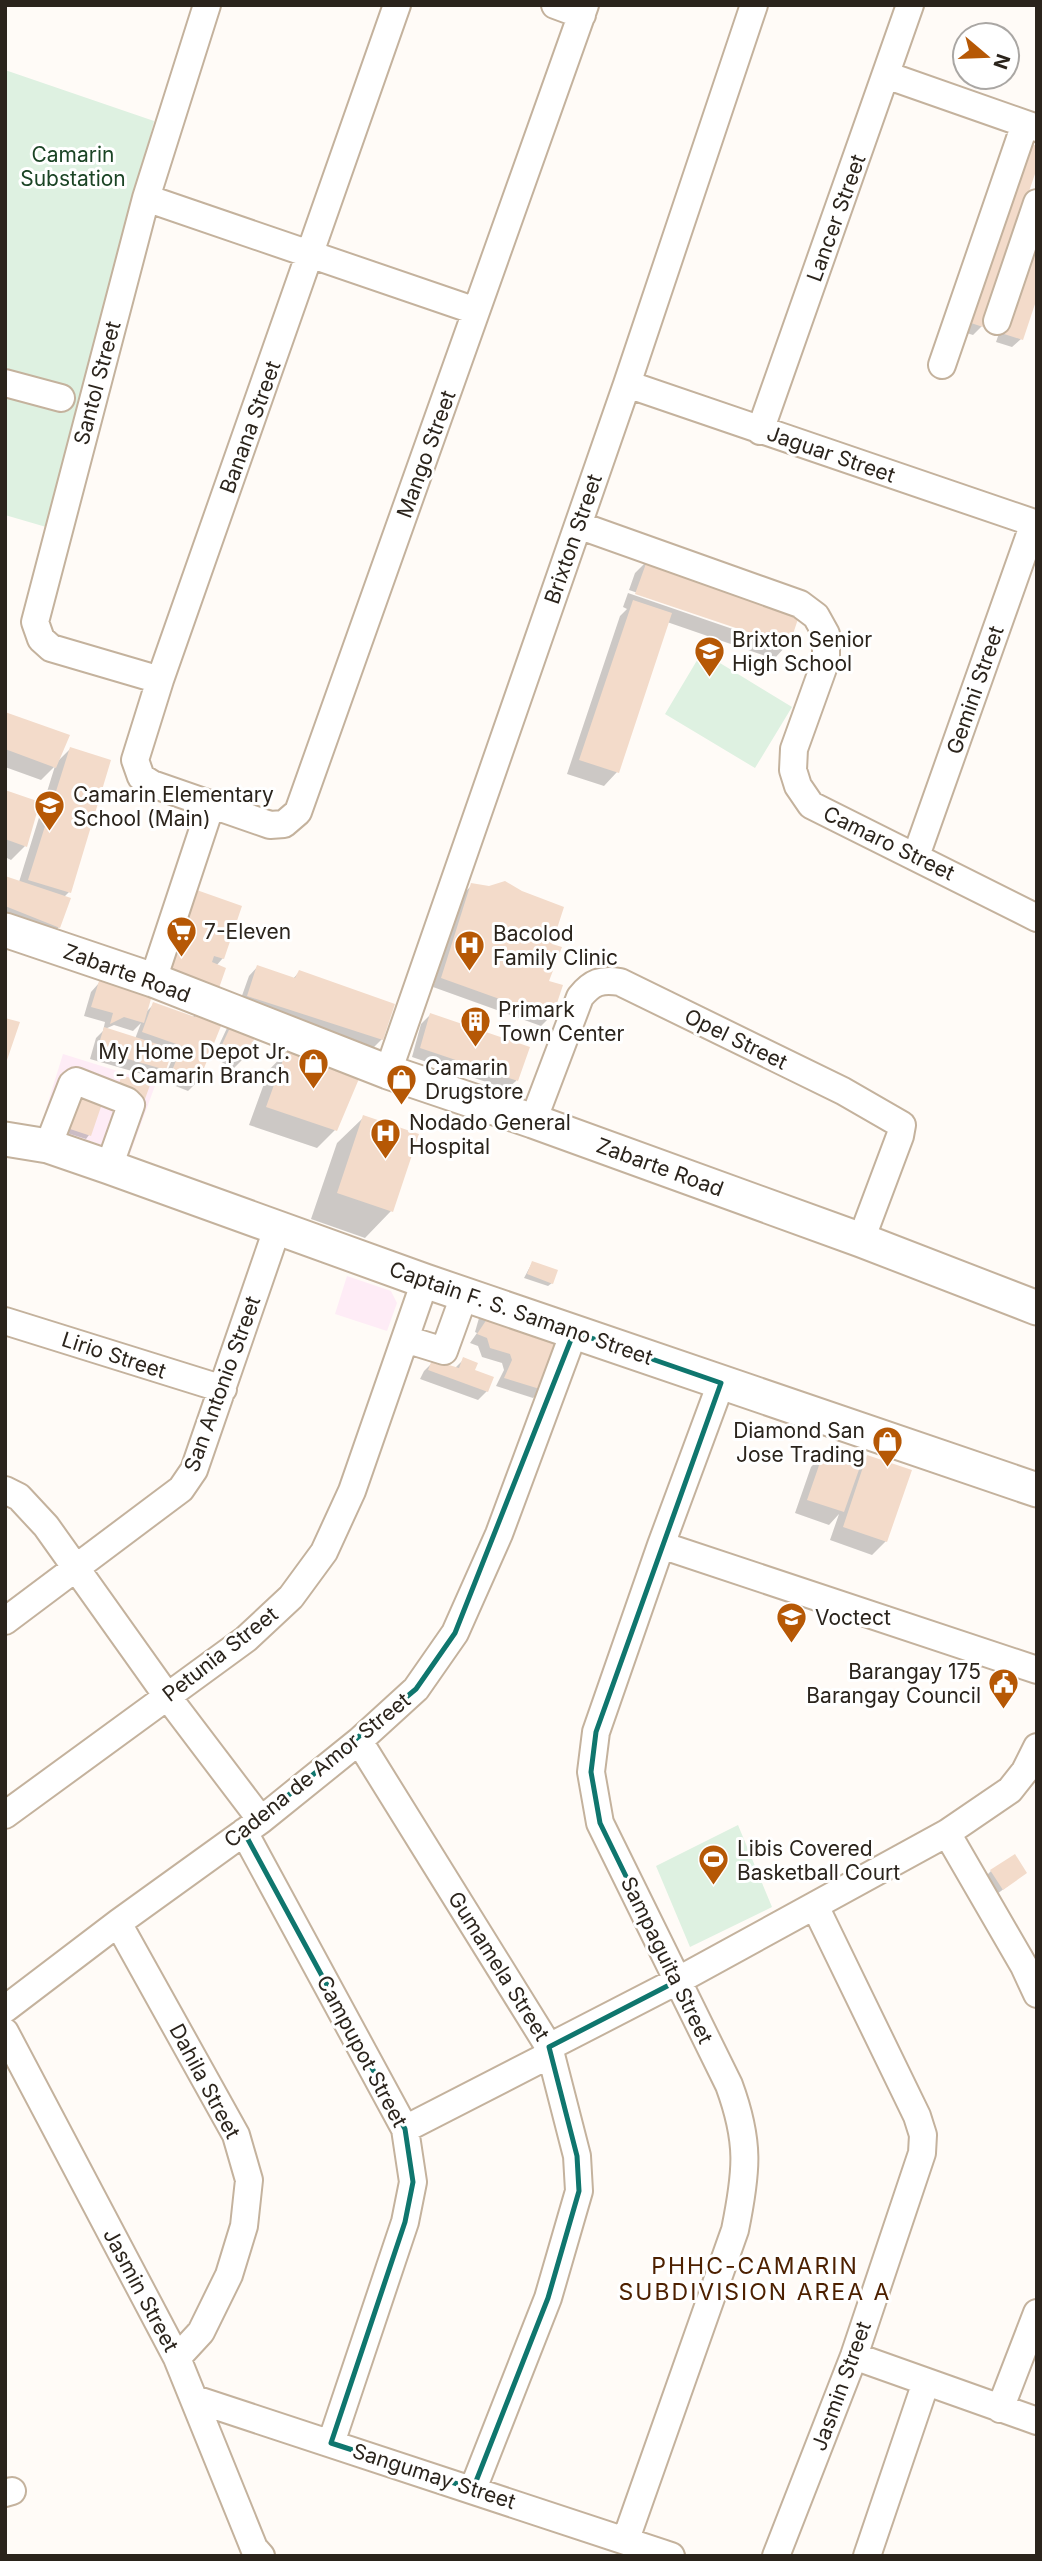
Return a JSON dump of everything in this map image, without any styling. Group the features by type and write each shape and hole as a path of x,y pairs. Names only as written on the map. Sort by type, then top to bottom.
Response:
{"main road":[{"name":"Zabarte Road","path":"5,930 153,980 388,1072 533,1121 861,1240 1037,1308"},
{"name":"Captain F. S. Samano Street","path":"5,1139 48,1146 277,1229 420,1294 574,1332 1037,1490"}],"street":[{"name":"Santol Street","path":"160,680 51,648 41,639 35,622 146,198 206,5"},
{"name":"Banana Street","path":"211,805 152,784 141,777 136,769 136,754 397,5"},
{"path":"555,5 583,10"},
{"name":"Brixton Street","path":"388,1072 627,384 754,5"},
{"name":"Lancer Street","path":"760,430 910,5"},
{"name":"Mango Street","path":"211,805 270,825 284,824 298,813 583,10"},
{"path":"886,75 1031,126 942,365"},
{"path":"146,198 477,311"},
{"path":"997,321 1037,203"},
{"path":"5,383 61,398"},
{"name":"Jaguar Street","path":"627,384 1035,523"},
{"name":"Gemini Street","path":"916,856 1035,523"},
{"name":"Camaro Street","path":"578,525 800,604 816,616 825,634 826,660 794,749 793,771 798,786 811,804 1037,918"},
{"path":"153,980 211,805"},
{"name":"Opel Street","path":"533,1121 580,997 588,986 602,980 620,982 843,1091 902,1125 861,1240"},
{"path":"48,1146 72,1084 76,1081 130,1103 109,1167"},
{"name":"San Antonio Street","path":"5,1621 181,1489 194,1470 277,1229"},
{"name":"Petunia Street","path":"5,1815 246,1639 291,1597 324,1552 352,1491 420,1294"},
{"path":"405,1339 444,1351 460,1306"},
{"name":"Lirio Street","path":"5,1321 223,1390"},
{"name":"Cadena de Amor Street","path":"5,2009 252,1826 359,1741 416,1689 455,1633 499,1534 574,1332"},
{"name":"Sampaguita Street","path":"626,2539 735,2230 744,2184 746,2153 740,2117 729,2085 600,1824 591,1772 596,1732 661,1545 722,1382"},
{"name":"Campupot Street","path":"5,1490 19,1497 46,1526 167,1696 252,1826 405,2129 413,2182 405,2222 331,2442"},
{"path":"661,1545 1037,1670"},
{"name":"Gumamela Street","path":"359,1741 550,2051 577,2157 579,2191 548,2298 473,2489"},
{"path":"405,2129 947,1833 1010,1790 1025,1771 1037,1747"},
{"path":"947,1833 1031,1963 1037,1994"},
{"name":"Jasmin Street","path":"776,2556 854,2356 922,2153 923,2135 917,2116 816,1906"},
{"name":"Dahila Street","path":"118,1923 236,2135 248,2180 244,2226 229,2275 201,2332 177,2358"},
{"name":"Jasmin Street","path":"5,2032 177,2358 254,2548 261,2556"},
{"path":"1000,2409 1037,2313"},
{"path":"854,2356 1037,2421"},
{"path":"867,2556 926,2382"},
{"name":"Sangumay Street","path":"195,2399 671,2556"}],"highlighted area":[{"path":"574,1332 721,1383 596,1732 591,1772 600,1823 677,1981 549,2047 577,2156 579,2191 548,2298 473,2489 331,2443 405,2222 413,2182 405,2129 244,1832 416,1689 455,1633"}],"shaded area":[{"path":"63,1054 156,1083 130,1154 41,1125"},
{"path":"347,1276 391,1291 397,1303 387,1331 335,1314"}],"green space":[{"name":"Camarin Substation","path":"5,70 154,121 53,529 5,515"},
{"path":"702,652 792,707 755,768 665,714"},
{"name":"Libis Covered Basketball Court","path":"738,1825 772,1907 690,1947 656,1866"}],"building":[{"path":"1025,142 1037,146 1037,168 983,327 965,321"},
{"path":"1036,238 1037,298 1023,340 1004,334"},
{"path":"648,558 801,610 789,646 635,594"},
{"path":"633,600 672,613 619,773 579,760"},
{"path":"5,712 70,735 56,768 5,749"},
{"path":"70,747 111,760 71,893 28,880"},
{"path":"5,790 40,802 27,847 5,839"},
{"path":"5,876 71,898 60,928 5,906"},
{"path":"505,881 522,891 564,907 552,944 562,947 549,981 563,985 552,1018 441,978 471,883 489,886"},
{"path":"191,888 242,906 224,959 214,956 212,962 226,968 219,988 163,966"},
{"path":"257,965 295,978 299,970 395,1004 383,1040 247,996"},
{"path":"99,981 121,987 122,983 153,992 144,1023 124,1017 110,1024 113,1013 91,1007"},
{"path":"153,1002 195,1017 199,1008 225,1016 198,1083 171,1073 182,1046 142,1032"},
{"name":"Primark Town Center","path":"430,1013 530,1047 518,1081 420,1048"},
{"path":"235,1017 259,1028 245,1060 220,1049"},
{"path":"5,1018 20,1022 6,1063 5,1063"},
{"path":"104,1027 173,1049 166,1070 97,1050"},
{"name":"My Home Depot Jr. - Camarin Branch","path":"287,1049 361,1074 337,1131 266,1107"},
{"path":"122,1075 150,1085 145,1099 117,1089"},
{"path":"84,1088 105,1095 91,1136 70,1129"},
{"path":"363,1115 419,1134 393,1212 337,1193"},
{"path":"532,1261 558,1270 553,1284 527,1274"},
{"path":"487,1319 560,1339 543,1390 504,1378 512,1360 510,1354 490,1348 487,1338 477,1334"},
{"path":"463,1357 478,1363 475,1370 494,1377 488,1392 428,1370 432,1360 459,1368"},
{"path":"824,1451 861,1464 844,1512 807,1500"},
{"path":"867,1455 912,1470 887,1542 843,1527"},
{"path":"1015,1854 1027,1873 1003,1890 990,1870"}],"place":[{"name":"Brixton Senior High School","path":"709,678"},
{"name":"Camarin Elementary School (Main)","path":"50,833"},
{"name":"7-Eleven","path":"181,958"},
{"name":"Bacolod Family Clinic","path":"470,972"},
{"name":"Primark Town Center","path":"475,1048"},
{"name":"My Home Depot Jr. - Camarin Branch","path":"313,1090"},
{"name":"Camarin Drugstore","path":"402,1106"},
{"name":"Nodado General Hospital","path":"386,1161"},
{"name":"Diamond San Jose Trading","path":"888,1469"},
{"name":"Voctect","path":"792,1644"},
{"name":"Barangay 175 Barangay Council","path":"1004,1710"},
{"name":"Libis Covered Basketball Court","path":"714,1887"}],"district":[{"name":"PHHC-CAMARIN SUBDIVISION AREA A","path":"755,2279"}]}
